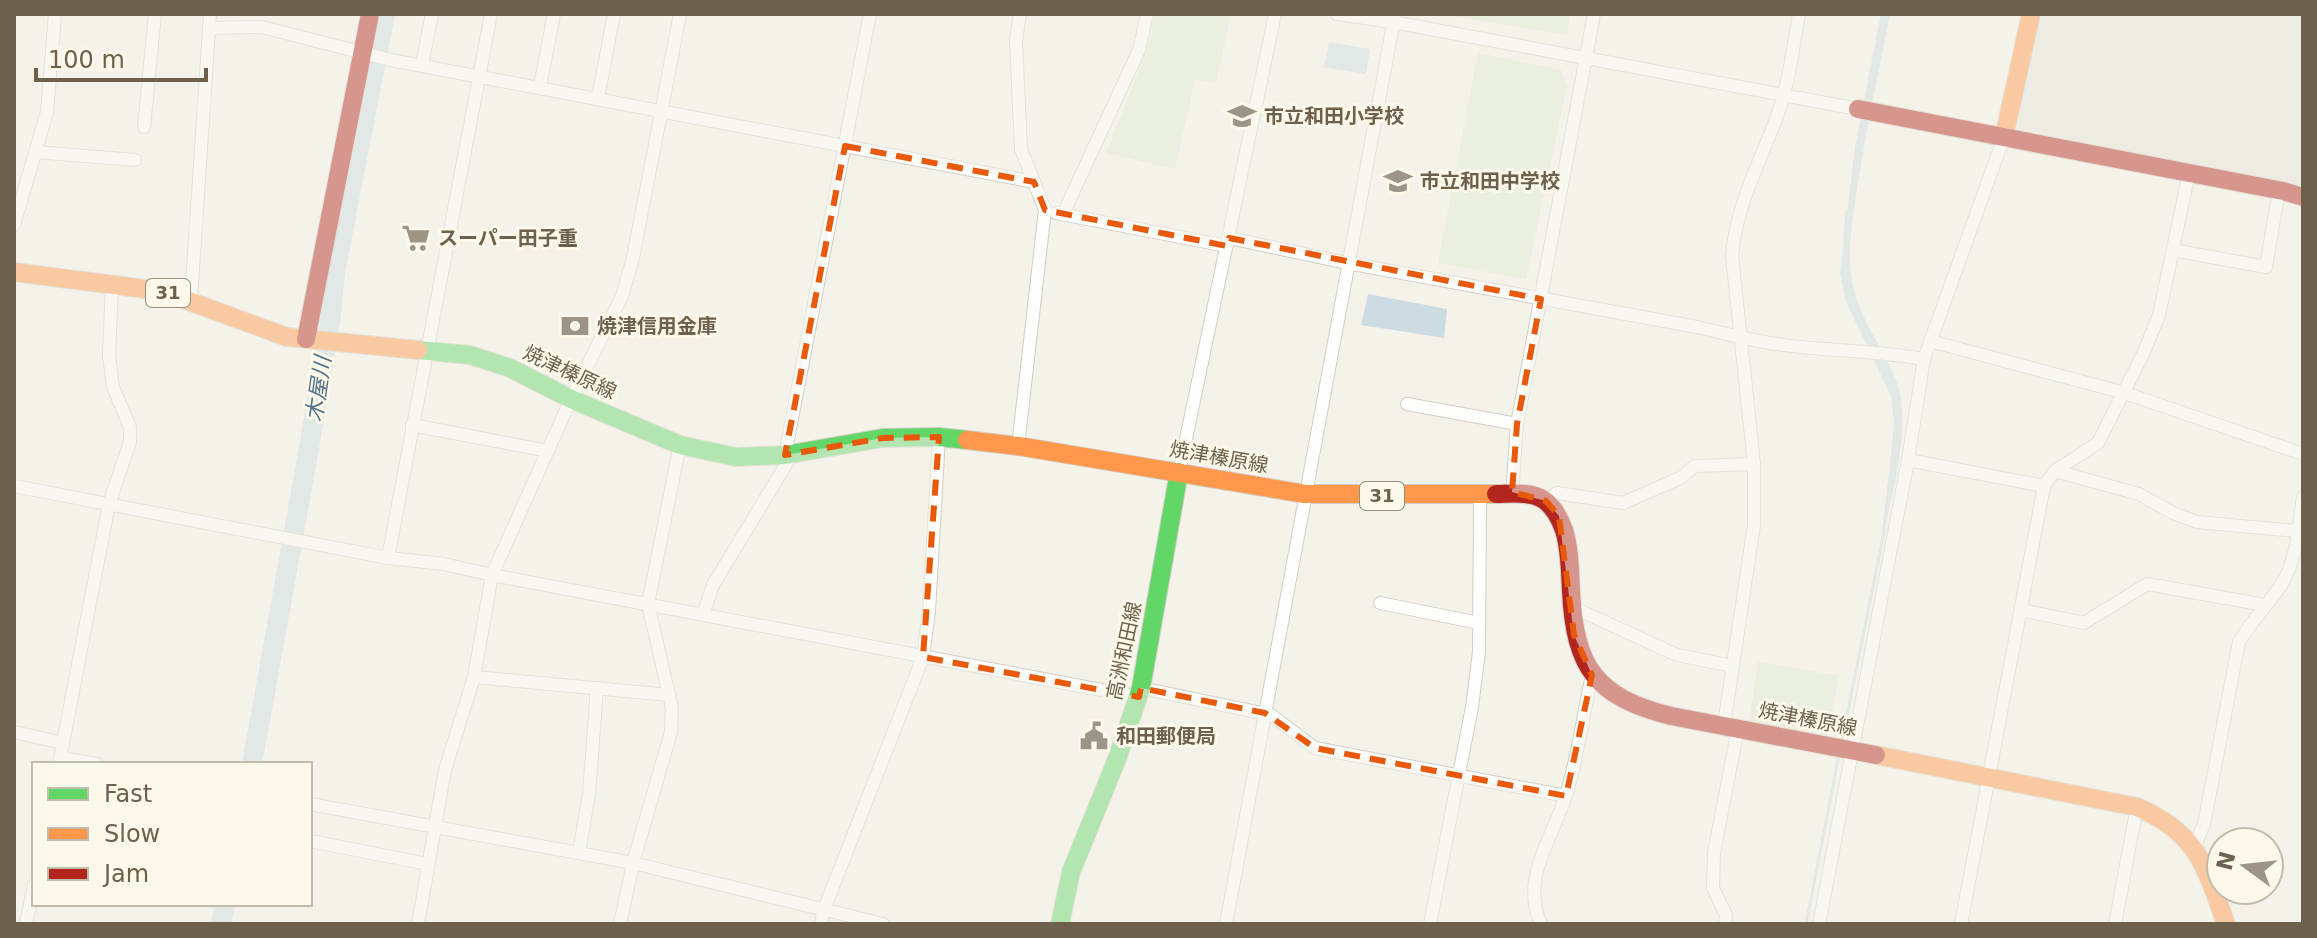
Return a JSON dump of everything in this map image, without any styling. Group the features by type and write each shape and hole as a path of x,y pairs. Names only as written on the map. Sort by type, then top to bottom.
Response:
{"main road":[{"path":"311,340 367,54 370,14"},
{"path":"2004,137 2031,14"},
{"path":"1868,110 2303,197"},
{"name":"焼津榛原線","path":"14,272 158,290 191,299 267,333 470,355 510,368 571,399 680,445 736,457 789,454 883,438 939,437 1018,446 1305,494 1535,496 1546,501 1559,516 1567,546 1574,635 1581,658 1592,675 1638,708 1659,716 1731,726 2137,807 2167,821 2194,848 2226,924"},
{"name":"高洲和田線","path":"1060,924 1071,872 1117,759 1140,692 1179,472"}],"street":[{"path":"14,225 47,112 55,14"},
{"path":"144,127 155,14"},
{"path":"422,65 432,14"},
{"path":"388,558 491,14"},
{"path":"540,86 554,14"},
{"path":"598,98 614,14"},
{"path":"418,924 445,770 474,677 492,575 571,399 622,296 633,258 680,14"},
{"path":"703,615 713,585 789,454 870,14"},
{"path":"1018,446 1045,210 1021,149 1016,41 1020,14"},
{"path":"1063,214 1139,50 1147,14"},
{"path":"1179,472 1275,14"},
{"path":"1337,14 1394,18 1868,110"},
{"path":"1512,494 1517,424 1594,14"},
{"path":"1727,924 1713,888 1714,853 1731,726 1733,666 1754,525 1754,464 1732,256 1734,231 1743,199 1784,95 1799,14"},
{"path":"1226,924 1394,18"},
{"path":"191,299 209,21 262,27 391,60 1034,182"},
{"path":"1819,924 1908,460 1924,359 2004,137"},
{"path":"36,152 135,160"},
{"path":"1961,924 2044,486 2055,471 2098,443 2125,393 2159,315 2189,173"},
{"path":"2173,250 2266,267 2279,190"},
{"path":"1045,210 1740,337 1799,347 1870,351 1924,359"},
{"path":"60,761 109,504 130,442 130,427 113,387 109,355 112,285"},
{"path":"1930,341 2125,393 2303,454"},
{"path":"1407,404 1517,424"},
{"path":"412,425 548,451"},
{"path":"822,918 923,657 929,611 939,437"},
{"path":"620,924 633,863 671,732 672,708 648,604 680,445"},
{"path":"1908,460 2044,486"},
{"path":"1546,501 1557,493 1623,503 1680,478 1695,466 1754,464"},
{"path":"2055,471 2139,494 2197,522 2297,531"},
{"path":"14,486 388,558 444,564 923,657 1265,713 1315,748 1566,796"},
{"path":"1430,924 1479,652 1480,495"},
{"path":"2194,848 2204,824 2239,642 2282,583 2289,568 2303,497"},
{"path":"2021,610 2084,623 2147,584 2265,605"},
{"path":"1380,603 1479,623"},
{"path":"1572,607 1677,655 1733,666"},
{"path":"1541,924 1533,894 1536,874 1566,796 1592,675"},
{"path":"474,677 669,695"},
{"path":"579,853 589,794 597,688"},
{"path":"14,732 63,743"},
{"path":"312,804 633,863 822,918 883,924"},
{"path":"2115,924 2137,807"},
{"path":"312,841 428,864"},
{"path":"26,924 32,895"}],"highlighted area":[{"path":"845,146 1034,182 1045,210 1227,246 1229,238 1541,299 1517,424 1512,492 1546,501 1559,516 1574,635 1592,675 1566,796 1315,748 1265,713 1141,688 1139,697 923,657 939,437 883,438 785,455"}],"shaded area":[{"path":"1881,14 1890,14 1862,161 1850,250 1853,288 1869,328 1890,366 1901,398 1902,437 1883,537 1894,422 1891,396 1846,302 1840,273 1855,147"},
{"path":"2039,14 2303,14 2303,191 2017,128"},
{"path":"1329,42 1370,49 1366,74 1324,67"},
{"path":"1368,294 1447,309 1444,338 1361,325"}],"green space":[{"path":"1155,14 1231,14 1216,83 1195,79 1175,169 1106,153 1149,45"},
{"path":"1443,14 1570,14 1567,35"},
{"path":"1478,53 1561,70 1567,86 1526,279 1438,263"},
{"path":"1758,662 1839,676 1827,736 1749,722"}],"waterway":[{"name":"木屋川","path":"252,762 311,437 335,272 385,14"},
{"path":"1845,236 1847,212"},
{"path":"1842,740 1883,537 1890,476"},
{"path":"1806,924 1839,755"},
{"name":"木屋川","path":"221,924 225,906"}],"traffic: fast":[{"path":"418,350 470,355 510,368 571,399 680,445 736,457 785,455 883,438 967,440"},
{"path":"1060,924 1071,872 1117,759 1141,688 1179,472"}],"traffic: slow":[{"path":"2004,137 2031,14"},
{"path":"14,272 161,291 287,337 418,350"},
{"path":"967,440 1305,494 1496,494"},
{"path":"1876,755 2137,807 2174,828 2186,840 2205,868 2226,924"}],"traffic: jam":[{"path":"306,339 370,14"},
{"path":"1858,109 2303,197"},
{"path":"1496,494 1539,497 1551,506 1559,518 1567,545 1578,640 1584,659 1607,688 1624,699 1671,716 1876,755"}],"place":[{"name":"市立和田小学校","path":"1242,116"},
{"name":"市立和田中学校","path":"1398,181"},
{"name":"スーパー田子重","path":"416,238"},
{"name":"焼津信用金庫","path":"575,326"},
{"name":"和田郵便局","path":"1094,736"}]}
